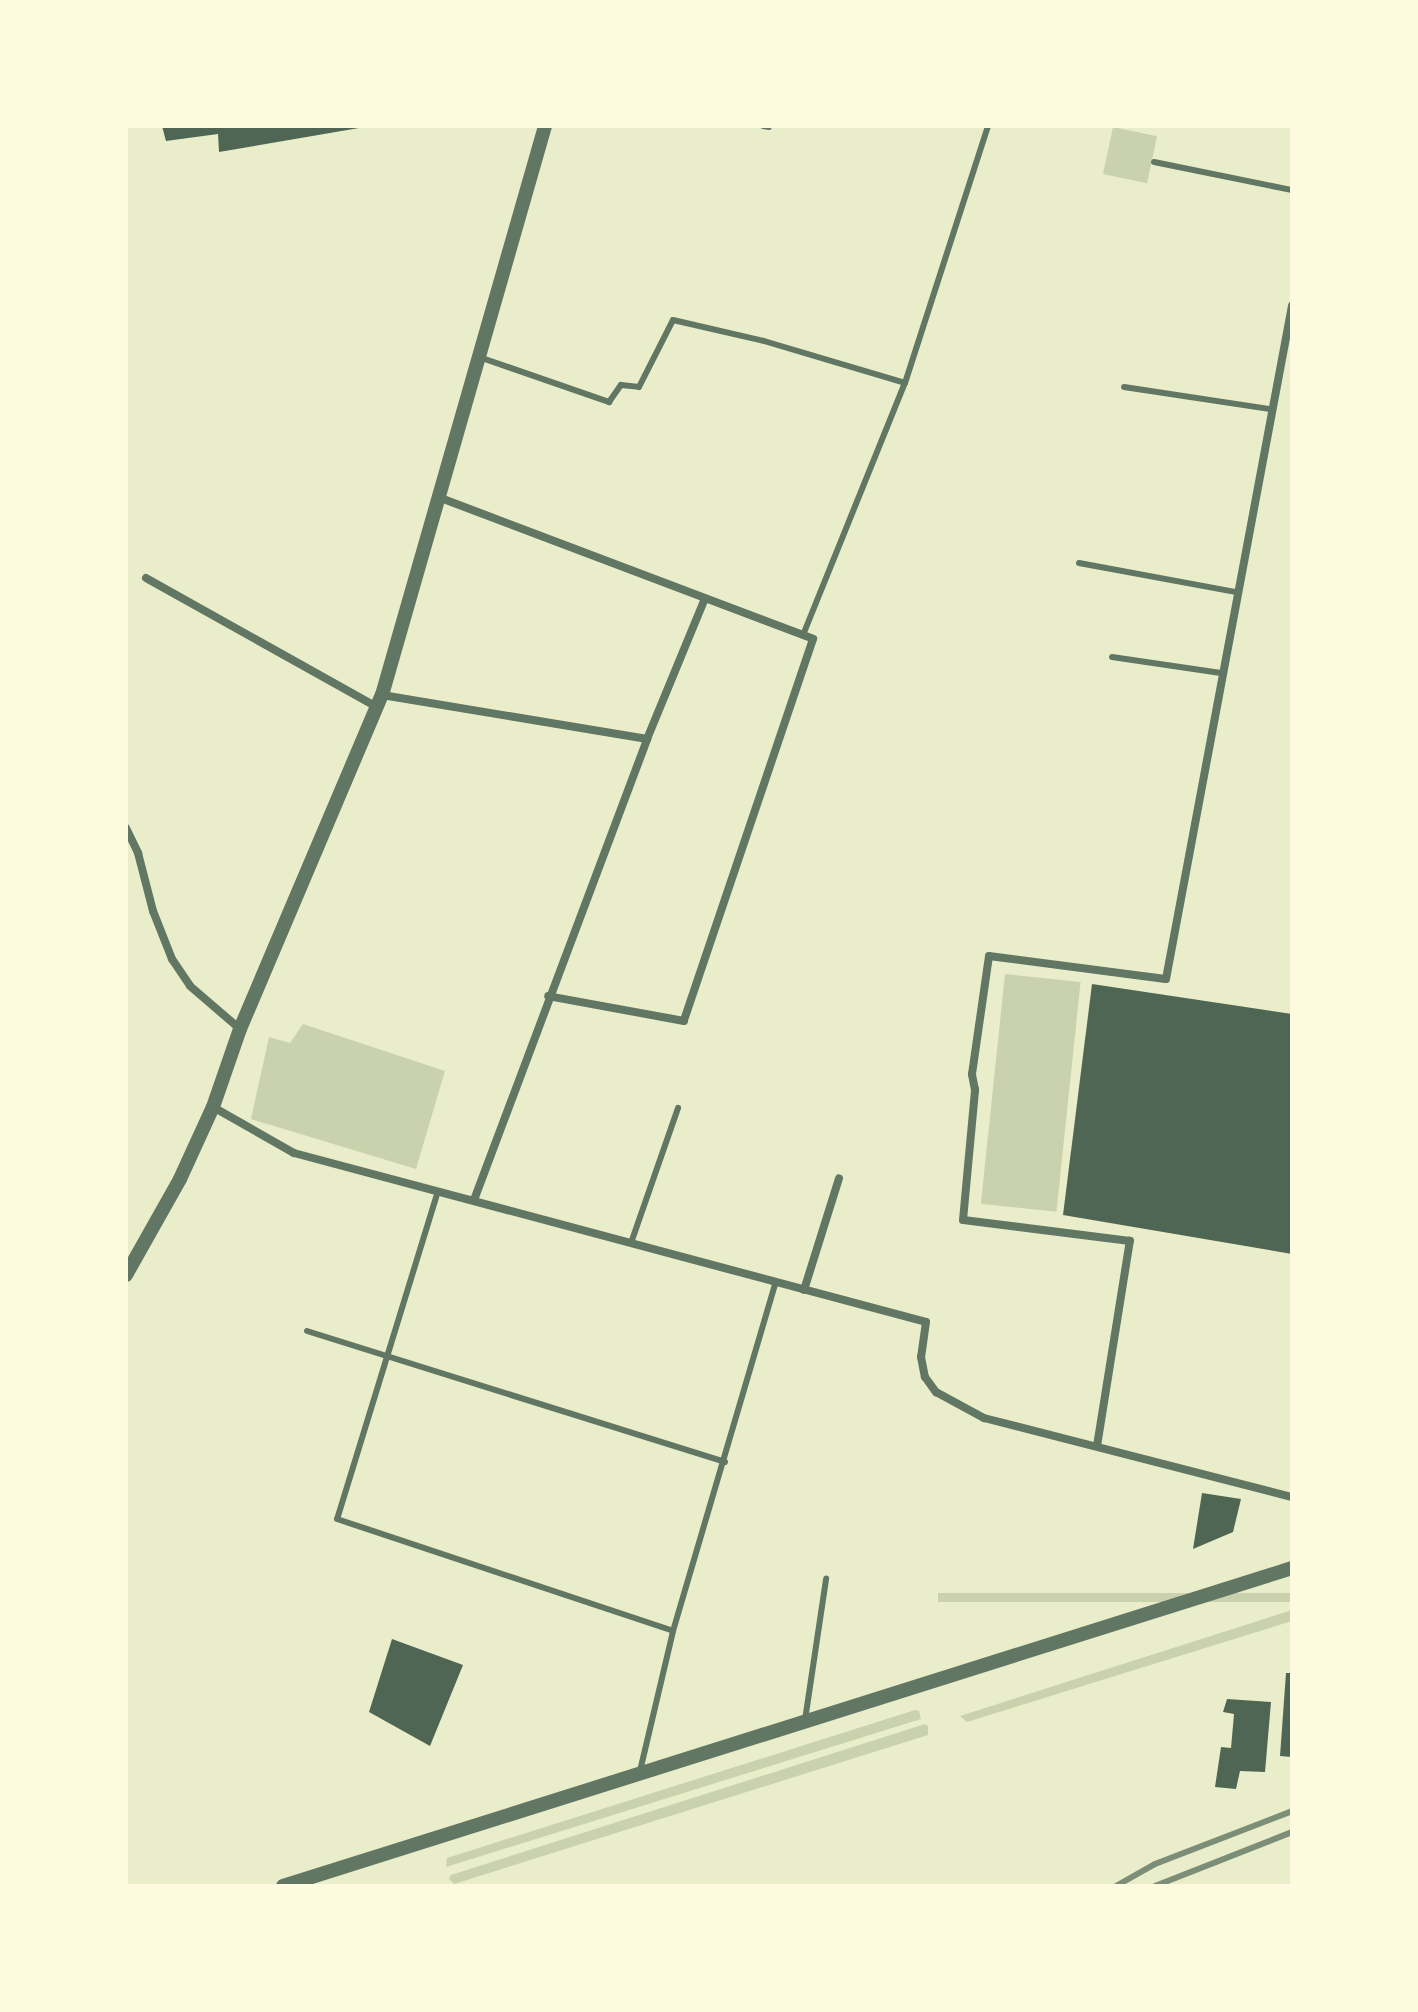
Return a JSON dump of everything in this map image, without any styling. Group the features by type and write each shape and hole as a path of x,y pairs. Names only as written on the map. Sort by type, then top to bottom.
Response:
{"street":[{"path":"126,1275 180,1179 213,1107 240,1029 379,701 545,126"},
{"path":"1097,1446 1130,1241 963,1220 975,1090 972,1074 989,956 1166,979 1270,409 1292,306"},
{"path":"438,497 813,639 684,1021 548,996"},
{"path":"146,578 379,701 647,739"},
{"path":"474,1200 548,996 705,598"},
{"path":"126,828 138,853 153,911 172,959 190,986 240,1029"},
{"path":"213,1107 294,1153 926,1322 921,1357 925,1377 936,1392 984,1418 1292,1497"},
{"path":"804,1290 839,1178"},
{"path":"283,1886 1292,1568"}],"lane":[{"path":"803,635 905,383 988,126"},
{"path":"1154,162 1292,190"},
{"path":"479,357 609,402 621,385 639,387 673,320 764,341 905,383"},
{"path":"1124,387 1270,409"},
{"path":"1079,563 1236,592"},
{"path":"1112,657 1221,673"},
{"path":"631,1243 678,1108"},
{"path":"438,1191 337,1519 673,1631"},
{"path":"640,1771 673,1631 776,1282"},
{"path":"307,1331 725,1462"},
{"path":"805,1720 826,1579"}],"green space":[{"path":"1113,127 1157,136 1147,183 1103,174"},
{"path":"1005,974 1081,982 1056,1212 981,1204"},
{"path":"303,1024 445,1071 416,1169 251,1119 269,1037 290,1043"},
{"path":"938,1593 1292,1593 1292,1602 938,1602"},
{"path":"1292,1610 1292,1621 967,1722 960,1716"},
{"path":"919,1711 921,1719 446,1867 447,1858"},
{"path":"925,1724 928,1735 454,1884 449,1879 451,1875"}],"building":[{"path":"162,126 359,128 219,152 218,134 166,141"},
{"path":"1092,984 1292,1014 1292,1254 1063,1215"},
{"path":"1202,1493 1241,1499 1233,1532 1193,1549"},
{"path":"392,1639 463,1665 430,1746 369,1712"},
{"path":"1286,1673 1292,1673 1292,1757 1280,1756"},
{"path":"1227,1699 1271,1702 1265,1772 1240,1771 1236,1789 1215,1787 1221,1747 1231,1748 1234,1714 1223,1712"}],"railway":[{"path":"1116,1886 1155,1864 1292,1811"},
{"path":"1155,1886 1292,1832"}]}
